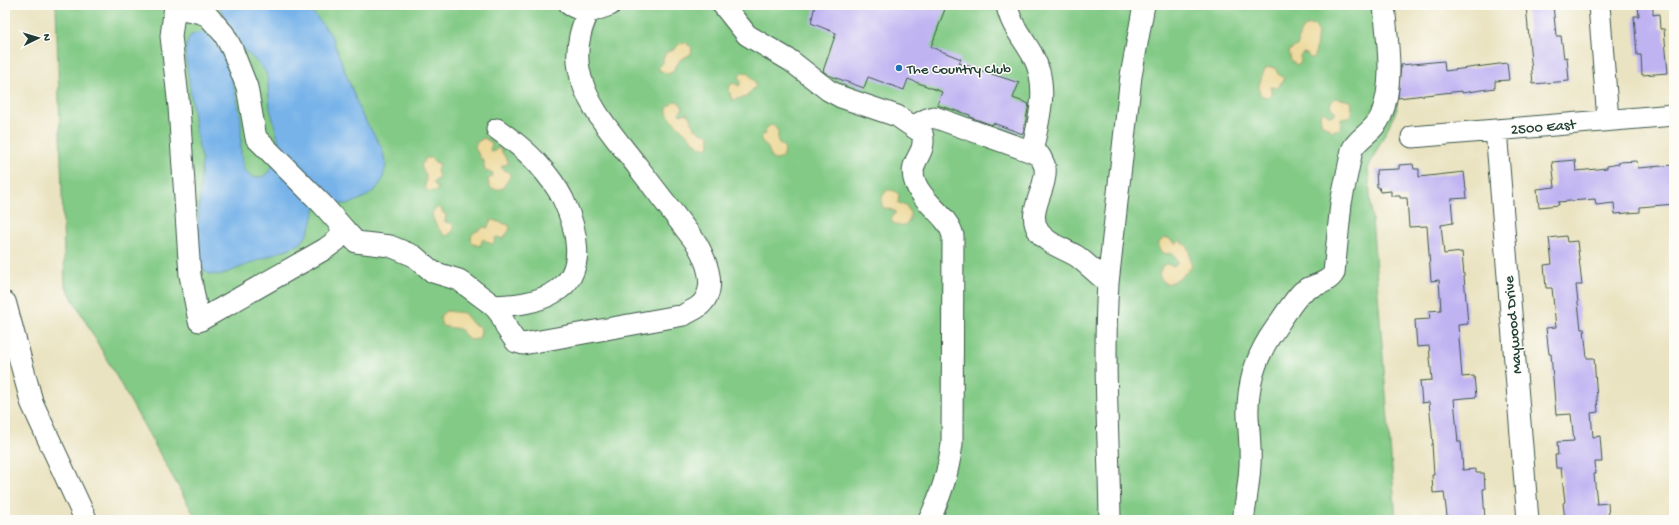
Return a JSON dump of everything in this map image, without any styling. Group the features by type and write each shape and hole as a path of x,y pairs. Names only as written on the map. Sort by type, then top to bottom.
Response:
{"highway":[{"path":"5,303 32,403 86,520"}],"street":[{"path":"345,230 336,241 325,249 199,321 190,275 179,107 171,36 175,6 208,16 224,34 232,49 247,87 256,138 322,204 356,242 390,246 414,256 433,272 459,280 494,306 501,315 507,329 516,342 523,344 684,314 698,307 708,293 710,276 706,259 697,244 609,130 584,86 579,69 578,55 583,8 610,5"},
{"path":"723,5 747,34 791,61 828,90 841,97 897,116 922,132 924,141 922,150 913,166 915,182 921,194 948,224 953,236 952,444 949,466 942,493 930,520"},
{"path":"1007,5 1010,19 1034,58 1041,80 1042,101 1032,152"},
{"path":"1110,520 1106,329 1108,283 1131,76 1144,5"},
{"path":"1243,520 1250,465 1248,416 1251,379 1257,362 1268,340 1298,298 1305,290 1328,280 1334,273 1341,204 1352,150 1354,145 1375,127 1381,116 1385,100 1388,65 1384,5"},
{"path":"1599,5 1608,120"},
{"name":"2500 East","path":"1412,137 1674,115"},
{"path":"914,126 934,117 1040,156 1045,168 1044,181 1035,211 1036,226 1040,234 1047,240 1076,256 1108,283"},
{"path":"494,306 522,303 540,299 556,291 568,281 575,268 577,250 576,233 562,197 537,163 497,128"},
{"name":"Maywood Drive","path":"1496,130 1528,520"}],"green space":[{"path":"56,5 1388,5 1397,109 1368,168 1396,520 197,520 65,285"}],"sand":[{"path":"1307,26 1315,26 1318,31 1315,57 1310,58 1307,54 1303,53 1300,56 1301,63 1297,65 1291,60 1289,51 1298,45 1300,32"},
{"path":"685,42 692,48 691,54 680,60 672,72 668,74 659,70 659,66 663,63 663,58 667,52 675,49 679,44"},
{"path":"1269,67 1275,68 1278,74 1284,78 1278,88 1270,87 1272,94 1268,97 1262,96 1259,86 1265,69"},
{"path":"747,72 755,82 756,86 746,97 732,100 729,90 730,85 734,83 739,86 741,82 739,78 740,74"},
{"path":"1335,98 1351,101 1352,110 1349,118 1341,119 1340,129 1332,131 1326,126 1322,125 1320,116 1323,111 1330,116 1335,115 1335,111 1331,108 1330,104"},
{"path":"675,101 679,102 683,108 679,113 680,115 687,113 694,126 700,132 709,135 710,143 707,148 700,147 671,119 667,113 667,108"},
{"path":"771,125 778,131 778,142 784,147 785,151 781,159 772,159 768,148 761,140 761,136 766,134 765,129"},
{"path":"484,138 492,143 490,151 493,152 498,148 500,149 508,162 502,166 502,169 509,172 510,177 502,189 492,189 489,186 488,179 492,177 493,173 486,172 484,160 481,159 475,148 477,142"},
{"path":"426,158 431,158 440,164 437,169 439,178 433,182 438,189 435,191 429,191 425,188 426,175 421,166"},
{"path":"887,190 896,192 899,195 898,203 906,205 910,213 910,219 906,224 900,226 895,224 891,220 895,211 882,207 882,197"},
{"path":"438,207 443,213 446,214 445,222 451,223 454,226 454,230 447,236 444,235 439,229 433,218 432,212"},
{"path":"492,220 509,225 510,229 503,239 498,237 495,238 494,243 491,244 483,239 480,246 473,244 471,240 472,234 484,227 488,228 489,223"},
{"path":"1165,238 1168,238 1176,244 1181,240 1182,243 1188,247 1192,266 1181,277 1167,284 1163,282 1159,274 1163,265 1167,264 1174,267 1178,263 1176,257 1172,254 1162,253 1159,248 1159,242"},
{"path":"446,311 464,313 473,324 480,327 481,332 479,339 469,340 460,329 442,326 440,319 442,314"}],"water":[{"path":"218,5 307,5 331,35 361,113 382,148 386,165 382,181 376,189 367,196 350,204 331,204 316,207 309,231 300,244 221,275 209,274 199,262 197,236 202,161 196,132 185,52 190,36 202,32 212,38 218,47 230,73 240,113 241,154 246,172 255,178 264,176 271,169 280,147 270,108 267,76 265,71 244,50"}],"building":[{"name":"The Country Club","path":"815,5 934,5 945,9 931,47 961,59 959,63 1019,83 1013,98 1029,104 1023,134 993,123 992,125 970,117 970,115 937,105 942,92 908,79 904,90 868,77 864,88 828,75 823,71 836,33 811,23"},
{"path":"1526,5 1553,5 1556,36 1561,36 1564,58 1567,57 1569,81 1533,84"},
{"path":"1638,5 1653,5 1653,15 1659,14 1660,29 1664,29 1668,73 1642,75 1641,55 1637,55 1634,16 1639,16"},
{"path":"1444,61 1445,71 1507,63 1509,80 1495,81 1495,88 1462,93 1462,91 1398,98 1401,65"},
{"path":"1575,160 1576,171 1607,168 1607,166 1619,164 1619,162 1637,161 1638,168 1674,165 1674,204 1640,207 1640,212 1615,214 1614,203 1596,205 1595,199 1558,202 1559,205 1539,207 1537,189 1555,187 1552,162"},
{"path":"1413,164 1414,169 1419,169 1419,177 1464,172 1467,198 1451,199 1453,223 1441,225 1444,254 1462,252 1468,324 1458,325 1462,377 1474,376 1476,397 1454,399 1458,442 1461,442 1463,470 1476,469 1476,473 1484,473 1485,489 1483,489 1485,520 1458,520 1457,517 1447,516 1444,492 1433,493 1433,444 1429,402 1422,403 1420,381 1432,380 1429,346 1417,347 1415,320 1430,319 1429,311 1441,310 1439,280 1431,281 1427,226 1409,227 1407,198 1391,196 1391,191 1380,192 1379,187 1377,187 1376,170 1399,169 1399,165"},
{"path":"1566,236 1567,242 1577,241 1582,285 1576,285 1581,329 1584,329 1587,358 1594,358 1598,412 1591,413 1593,437 1600,436 1602,462 1595,462 1596,474 1594,474 1597,504 1608,503 1609,520 1565,520 1563,503 1565,502 1561,468 1556,468 1555,455 1558,455 1557,442 1574,441 1571,414 1556,415 1551,354 1549,354 1546,328 1556,327 1552,288 1546,288 1544,265 1552,264 1549,238"}],"place":[{"name":"The Country Club","path":"899,68"}]}
